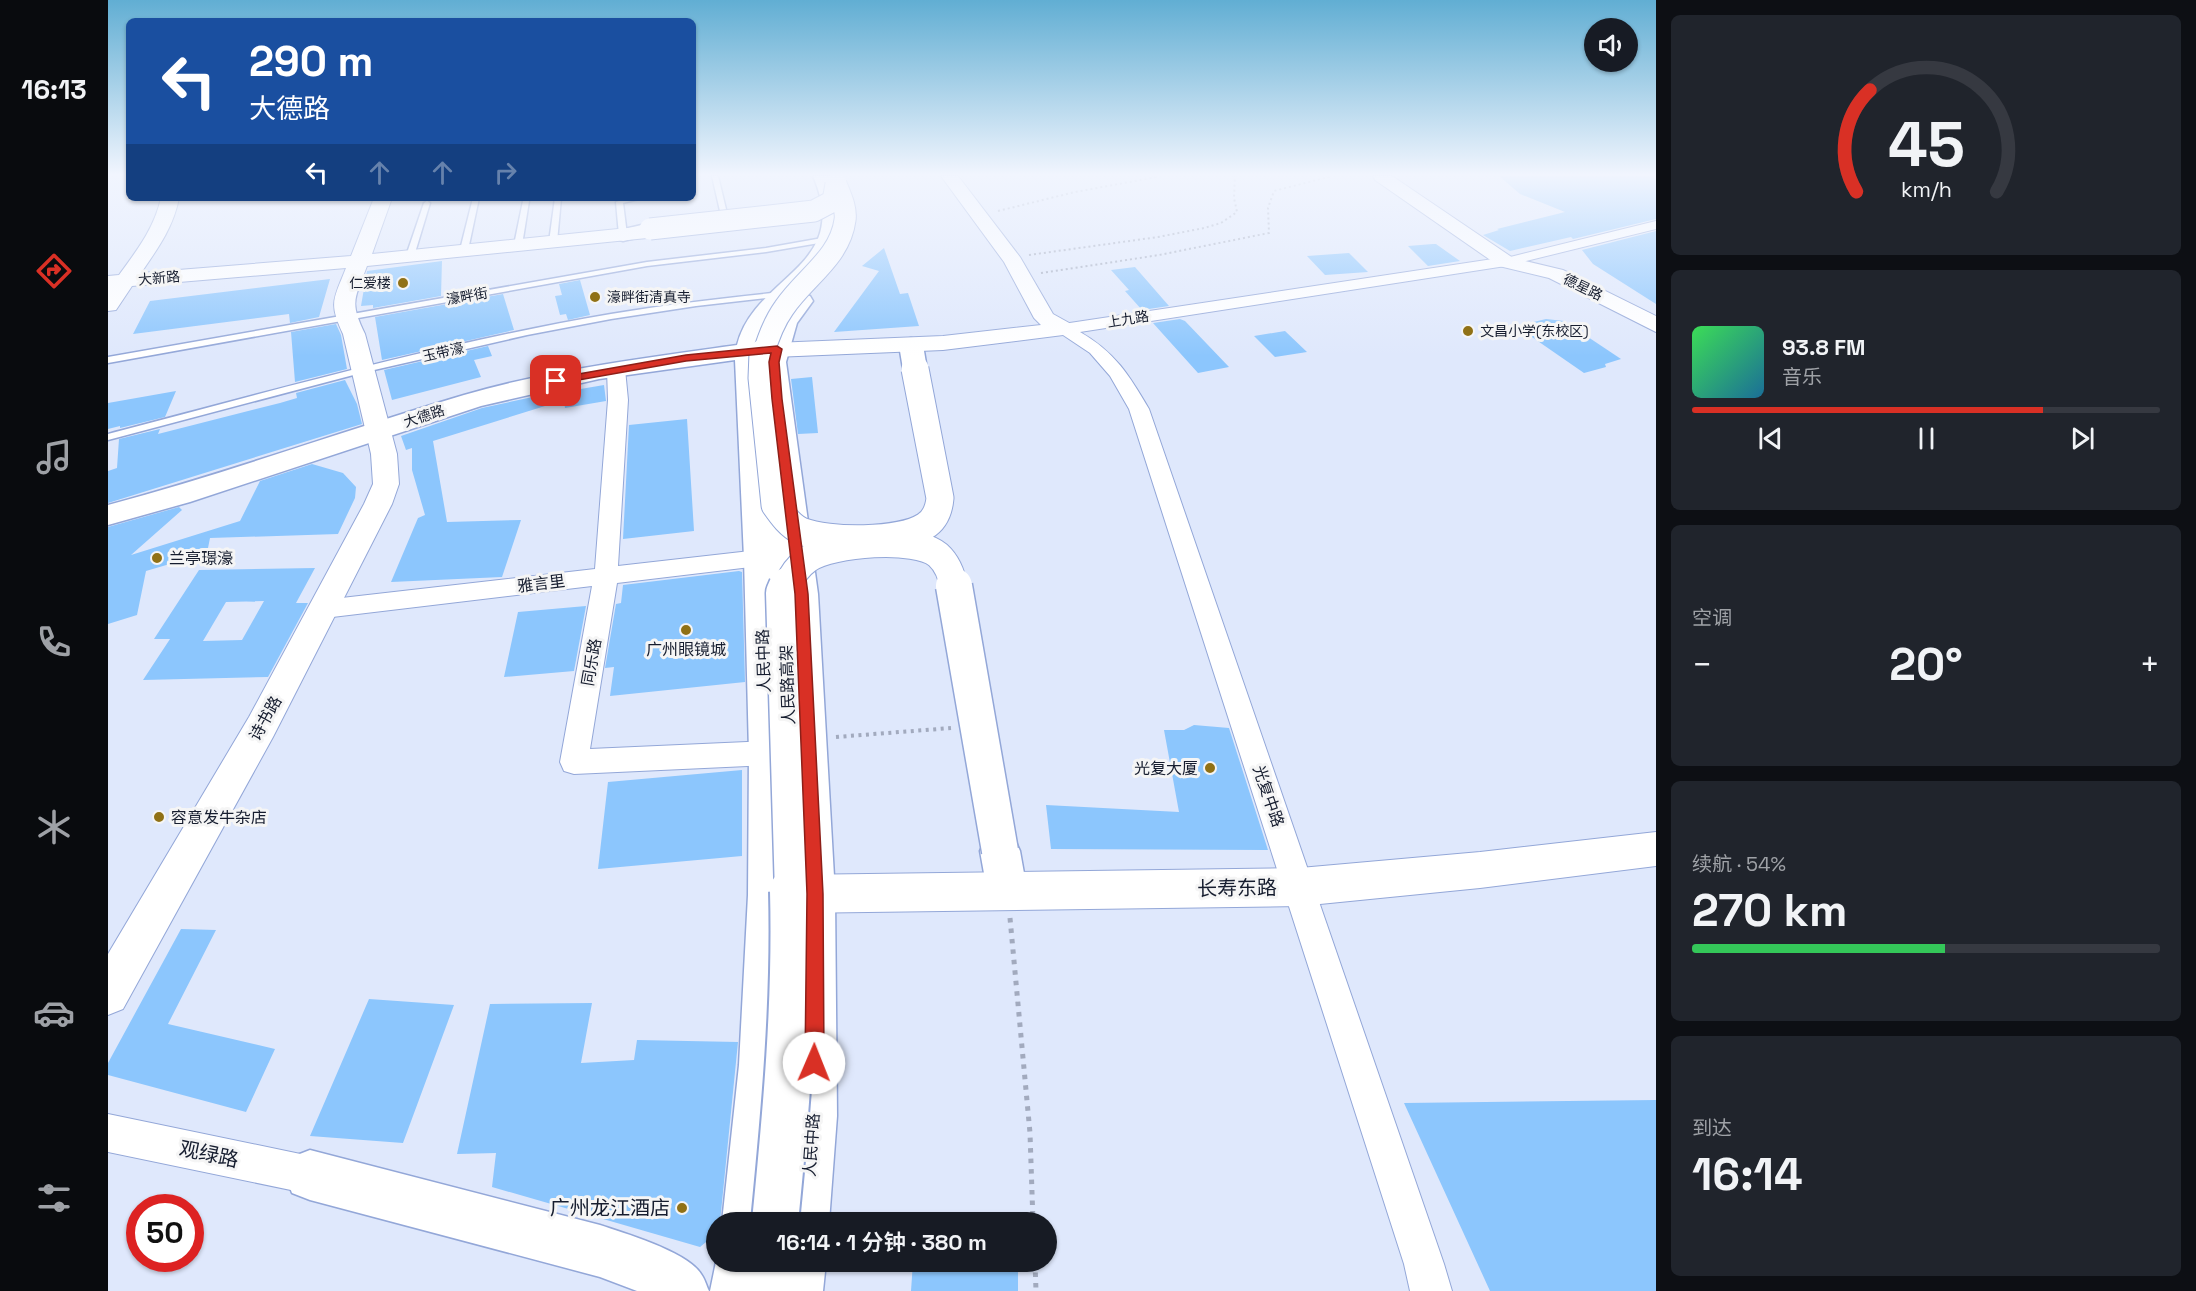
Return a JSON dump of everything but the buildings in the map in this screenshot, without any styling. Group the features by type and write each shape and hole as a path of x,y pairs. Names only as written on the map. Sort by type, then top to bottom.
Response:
{"main road":[{"path":"830,236 809,266 782,294 754,329 762,350 780,336 794,311 844,252 851,236"},
{"name":"人民路高架","path":"776,1212 789,1066 794,930 784,593 762,378 763,354 771,331 785,306 819,270 840,236"},
{"name":"大德路","path":"108,515 180,495 474,400 616,369 762,350"},
{"name":"人民中路","path":"748,1212 762,1065 768,895 767,753 759,558 746,385 762,350 774,362 802,594 815,894 813,1116 805,1212"},
{"path":"775,505 797,529 827,538 902,534 924,527 932,521 938,511 940,498 913,357"},
{"path":"784,593 790,578 804,561 823,551 909,544 928,549 946,561 954,589 1007,890"},
{"path":"310,1175 600,1251 639,1264 670,1280 682,1291"},
{"path":"737,1291 740,1272"},
{"path":"765,1291 768,1272"},
{"path":"796,1291 799,1272"}],"street":[{"path":"108,305 116,282 156,236"},
{"path":"346,317 343,303 369,236"},
{"name":"大新路","path":"116,282 611,236"},
{"path":"994,236 1010,258 1045,318 1063,329"},
{"path":"1469,236 1506,262 1610,236"},
{"name":"德星路","path":"1506,262 1556,274 1656,325"},
{"name":"上九路","path":"762,350 913,357 1063,329 1506,262"},
{"name":"诗书路","path":"108,994 261,727 324,609 386,484 384,454 354,334 346,317"},
{"name":"光复中路","path":"1063,329 1096,349 1118,373 1139,409 1300,887 1431,1291"},
{"name":"同乐路","path":"616,369 618,400 606,575 574,762 767,753"},
{"name":"雅言里","path":"324,609 759,558"},
{"name":"长寿东路","path":"768,895 1300,887 1480,870 1656,849"},
{"name":"观绿路","path":"108,1133 310,1175"}],"lane":[{"path":"410,256 416,236"},
{"path":"464,250 467,236"},
{"path":"519,245 520,236"},
{"path":"554,242 555,236"},
{"name":"濠畔街","path":"108,360 647,264 766,250 828,239"},
{"name":"玉带濠","path":"108,437 362,371 537,331 712,300 782,294"}],"path":[{"path":"1010,258 1161,236"},
{"path":"1021,276 1159,255 1253,236"},
{"path":"808,739 952,728"},
{"path":"1007,890 1030,1133 1033,1212"},
{"path":"1035,1272 1036,1291"}],"place":[{"name":"仁爱楼","path":"403,283"},
{"name":"濠畔街清真寺","path":"595,297"},
{"name":"文昌小学(东校区)","path":"1468,331"},
{"name":"兰亭璟濠","path":"157,558"},
{"name":"广州眼镜城","path":"686,630"},
{"name":"光复大厦","path":"1210,768"},
{"name":"容意发牛杂店","path":"159,817"},
{"name":"广州龙江酒店","path":"682,1208"}],"route":[{"path":"556,381 686,358 777,349 774,362 777,399 802,594 815,894 814,1063"}]}
